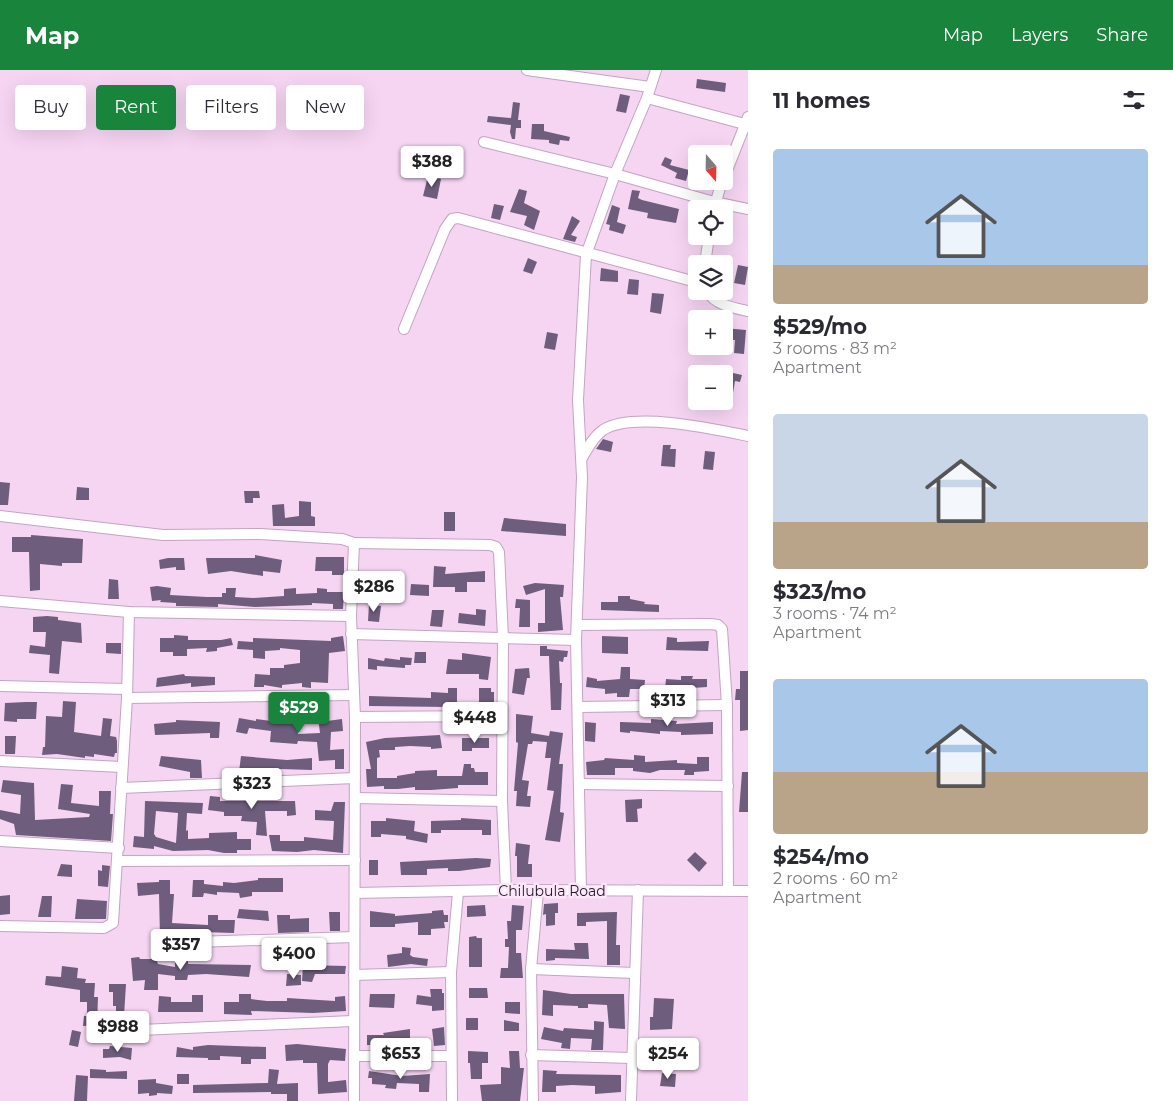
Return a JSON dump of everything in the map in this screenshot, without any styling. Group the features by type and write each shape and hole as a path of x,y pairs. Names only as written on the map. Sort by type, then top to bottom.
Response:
{"street":[{"path":"527,70 650,87"},
{"path":"581,891 579,708 576,640 582,458 578,400 586,254 615,174 647,98 656,70"},
{"path":"647,98 747,122 733,156"},
{"path":"484,142 615,174 695,200"},
{"path":"733,208 748,209"},
{"path":"404,329 445,229 452,219 458,218 688,280"},
{"path":"715,300 723,305 748,311"},
{"path":"582,458 594,439 603,430 627,423 681,424 748,436"},
{"path":"0,516 163,535 260,534 342,539 354,544 496,546 500,560 503,638 501,716 502,801 506,890"},
{"path":"354,544 351,616 355,717 354,1101"},
{"path":"0,601 129,612 351,616"},
{"path":"0,926 90,928 109,926 114,918 127,693 129,612"},
{"path":"577,624 718,625 723,636 727,705 728,890"},
{"path":"351,634 576,640"},
{"path":"0,686 127,693 354,695"},
{"path":"579,708 727,705"},
{"path":"355,717 501,716"},
{"path":"0,761 122,767"},
{"path":"121,788 355,778"},
{"path":"580,784 728,786"},
{"path":"355,798 502,801"},
{"path":"0,841 119,848"},
{"path":"118,861 355,860"},
{"name":"Chilubula Road","path":"355,893 506,890 748,891"},
{"path":"631,1101 638,890"},
{"path":"533,1101 531,969 538,891"},
{"path":"452,1101 450,972 458,892"},
{"path":"162,943 354,937"},
{"path":"531,969 634,973"},
{"path":"354,975 450,972"},
{"path":"93,1032 353,1021"},
{"path":"355,1056 451,1056"},
{"path":"531,1056 631,1058"}],"building":[{"path":"697,79 726,83 725,92 696,88"},
{"path":"620,94 630,96 626,113 616,111"},
{"path":"513,102 520,103 518,120 521,120 521,128 516,128 515,139 512,139 510,132 511,125 487,122 488,116 511,118"},
{"path":"532,124 544,124 544,131 570,137 569,141 560,140 559,145 549,143 549,140 531,139"},
{"path":"665,157 672,160 670,165 688,170 686,181 675,178 677,173 661,165"},
{"path":"428,176 441,179 437,199 423,196"},
{"path":"519,189 527,191 524,203 540,211 534,230 524,225 527,216 510,212"},
{"path":"632,190 640,191 638,198 642,200 679,209 676,223 647,218 648,213 628,209"},
{"path":"494,204 504,206 500,220 491,218"},
{"path":"612,205 620,208 617,222 626,225 623,234 609,230 610,225 606,224"},
{"path":"572,216 580,221 571,235 577,237 575,242 563,239"},
{"path":"528,258 537,262 532,274 523,271"},
{"path":"738,265 748,267 745,285 734,283"},
{"path":"601,268 618,271 618,282 600,281"},
{"path":"629,279 639,280 638,295 627,294"},
{"path":"652,293 664,294 661,314 650,312"},
{"path":"733,329 746,330 744,354 734,353 735,340 733,340"},
{"path":"547,332 558,334 555,350 544,348"},
{"path":"733,373 742,375 740,382 735,381 733,393"},
{"path":"603,439 613,442 611,452 596,449"},
{"path":"663,445 671,445 670,449 676,449 675,467 661,466"},
{"path":"705,451 715,452 713,470 703,469"},
{"path":"0,482 10,483 8,505 0,505"},
{"path":"77,487 89,488 89,500 76,500"},
{"path":"244,491 259,491 260,498 253,498 253,503 245,503"},
{"path":"299,501 311,502 311,516 315,517 315,526 273,526 272,505 284,504 285,518 299,516"},
{"path":"444,512 455,512 455,531 444,531"},
{"path":"504,518 566,524 566,536 501,531"},
{"path":"31,535 83,539 82,563 62,563 62,566 40,564 40,590 30,591 29,552 12,552 12,537 31,537"},
{"path":"255,555 282,560 280,573 263,571 263,576 231,571 208,574 206,558 255,558"},
{"path":"316,557 344,557 344,575 332,575 332,571 315,571"},
{"path":"184,558 185,570 176,570 176,567 160,569 159,560"},
{"path":"434,566 446,567 445,574 485,571 485,582 467,582 467,592 455,592 455,587 433,587"},
{"path":"109,579 118,580 119,599 108,599"},
{"path":"535,583 564,585 563,597 560,597 563,630 538,632 538,623 545,623 545,589 526,595 523,586"},
{"path":"411,584 429,585 429,596 410,595"},
{"path":"150,587 171,588 170,595 207,597 222,597 222,593 226,593 226,588 236,588 235,597 253,598 284,596 284,589 296,588 296,594 317,593 317,588 327,589 327,592 344,592 343,609 333,609 333,604 312,603 312,605 255,607 218,604 218,607 176,606 176,603 160,602 161,600 152,601"},
{"path":"618,596 630,596 630,599 645,602 644,604 659,605 659,612 601,610 601,602 618,602"},
{"path":"516,599 530,600 530,627 519,627 520,608 515,608"},
{"path":"369,605 381,606 379,622 368,621"},
{"path":"476,609 486,610 485,626 458,623 459,613 476,615"},
{"path":"432,610 444,610 442,627 430,626"},
{"path":"33,617 58,617 58,620 81,623 82,643 62,641 59,674 49,673 50,655 29,653 30,645 45,647 46,632 33,632"},
{"path":"174,635 188,636 188,640 221,640 231,638 233,645 217,648 217,651 206,652 207,648 187,649 187,656 173,656 173,652 160,652 160,638 174,638"},
{"path":"343,636 345,651 329,653 328,683 311,682 311,688 302,687 302,683 282,685 282,688 264,685 264,687 254,687 255,674 270,675 270,668 284,668 284,665 300,663 300,650 280,648 280,650 265,651 265,659 253,658 253,650 237,649 238,641 253,642 253,638 331,641 331,638"},
{"path":"602,636 628,637 628,654 602,653"},
{"path":"667,637 677,638 677,642 709,641 708,651 666,650"},
{"path":"106,643 121,643 121,654 106,653"},
{"path":"540,646 547,646 547,649 568,651 567,657 564,657 563,662 559,661 560,683 562,683 561,710 551,710 549,656 540,656"},
{"path":"415,652 426,652 426,663 414,663"},
{"path":"462,653 491,657 488,680 479,679 479,674 446,674 448,659 462,660"},
{"path":"400,657 412,658 411,665 405,665 405,668 377,666 377,670 368,669 368,658 384,661 385,658 400,660"},
{"path":"621,667 630,667 630,679 645,680 644,689 630,689 629,697 617,697 617,693 605,694 605,689 586,687 587,677 597,679 597,681 620,679"},
{"path":"529,668 530,678 527,678 524,695 512,693 515,669"},
{"path":"740,671 748,671 748,730 740,731 740,700 735,700 736,689 740,689"},
{"path":"184,674 185,676 215,677 215,685 191,687 191,683 156,687 157,678"},
{"path":"681,676 693,676 692,679 707,679 707,687 692,688 692,694 680,693 680,690 665,689 666,679 681,680"},
{"path":"448,688 457,688 457,705 448,707 369,706 369,696 431,698 431,692 448,693"},
{"path":"479,688 491,688 491,692 494,692 494,706 492,706 492,709 479,709"},
{"path":"63,701 76,702 74,732 101,736 103,718 112,719 110,736 116,737 117,741 117,753 115,753 114,757 94,754 94,757 85,756 85,758 57,754 42,755 43,747 45,747 46,716 62,717"},
{"path":"37,702 36,719 17,719 17,722 4,721 5,703"},
{"path":"285,711 293,711 294,714 297,714 298,734 320,733 318,717 327,716 327,721 342,719 343,731 331,732 330,750 344,749 344,769 335,769 335,760 319,761 317,742 298,741 297,744 270,742 271,731 249,728 247,734 236,732 239,718 271,721 271,712 285,713"},
{"path":"516,714 533,716 531,733 549,736 550,731 563,733 559,764 563,764 560,812 564,813 560,842 545,840 554,791 547,790 551,758 545,758 547,742 533,741 532,744 528,744 522,780 529,781 527,796 531,796 530,807 516,806 517,791 514,791 518,743 516,742"},
{"path":"651,719 677,721 676,724 713,722 713,734 681,735 681,732 660,731 660,734 620,732 620,722 651,723"},
{"path":"176,720 220,722 219,738 210,738 210,733 155,735 154,724 176,722"},
{"path":"585,722 596,723 595,742 585,741"},
{"path":"440,735 442,748 431,749 431,747 410,746 395,747 395,750 379,750 377,778 397,778 397,776 415,773 415,771 437,770 437,776 462,776 464,764 471,764 471,768 474,768 475,772 488,772 488,785 458,785 458,788 431,790 415,790 415,787 384,789 384,786 367,787 366,769 371,769 366,742 385,738"},
{"path":"5,736 16,736 15,754 5,754"},
{"path":"462,738 489,738 489,748 472,748 472,751 462,751"},
{"path":"634,755 645,756 645,762 677,760 677,763 697,764 697,757 709,757 709,771 694,772 694,775 684,775 685,770 660,770 650,773 633,771 633,768 615,768 615,775 587,775 586,762 604,760 605,758 634,760"},
{"path":"161,756 201,760 202,778 190,778 190,772 159,766"},
{"path":"241,756 287,760 312,758 312,770 280,769 280,774 252,775 252,772 239,772"},
{"path":"742,772 748,772 748,812 739,812"},
{"path":"3,780 34,783 35,820 89,817 90,814 58,809 61,784 73,785 71,803 99,806 99,791 111,791 110,814 113,814 111,841 16,835 14,824 0,819 0,810 20,814 21,795 1,792"},
{"path":"210,796 220,797 220,801 295,801 296,815 287,816 287,811 265,811 267,836 256,835 257,822 241,821 242,816 224,816 224,812 208,810"},
{"path":"642,799 642,808 637,809 638,822 626,822 625,800"},
{"path":"145,801 203,803 202,814 187,813 186,831 188,830 188,839 209,838 209,833 237,832 237,839 251,839 251,850 237,850 237,853 224,853 208,850 173,851 154,846 154,849 133,847 134,836 144,837","holes":["156,811 178,813 176,843 156,837 154,834"]},
{"path":"334,802 345,802 343,853 314,850 297,852 272,851 269,835 280,835 280,841 304,841 304,837 333,840 334,821 315,820 315,810 331,811"},
{"path":"386,818 415,821 414,831 428,834 427,843 406,839 406,836 381,834 381,837 371,837 371,821 386,821"},
{"path":"461,818 491,820 491,835 482,835 482,830 441,830 441,833 431,833 431,821 461,820"},
{"path":"516,843 530,845 528,864 532,864 532,877 517,877"},
{"path":"695,852 707,863 699,872 687,860"},
{"path":"491,859 490,867 459,871 448,871 448,868 427,869 427,875 401,875 400,862"},
{"path":"369,860 378,860 378,875 369,875"},
{"path":"61,864 72,865 72,877 57,876"},
{"path":"102,865 110,866 108,887 98,886 98,870 102,871"},
{"path":"258,878 283,878 283,892 252,892 252,896 240,898 239,893 217,892 217,895 204,893 203,897 192,897 193,880 204,880 204,884 223,886 223,882 234,883 258,880"},
{"path":"159,880 170,880 170,894 174,894 172,923 208,925 208,915 218,915 218,920 235,920 234,933 202,932 202,934 187,932 160,937 159,894 138,896 137,883 159,882"},
{"path":"10,895 10,914 0,915 0,896"},
{"path":"42,896 52,896 51,917 38,917"},
{"path":"77,899 107,901 106,919 75,919"},
{"path":"558,903 558,913 555,913 555,925 546,926 546,914 543,915 544,904"},
{"path":"485,905 486,916 467,917 467,906"},
{"path":"512,905 524,906 522,930 516,930 516,953 521,953 523,978 500,978 501,968 508,968 509,947 505,947 505,939 508,939 507,921 511,921"},
{"path":"239,909 268,911 269,921 237,918"},
{"path":"443,910 444,915 448,915 448,922 444,922 445,928 431,929 431,935 418,935 418,922 395,924 395,927 370,927 370,911 395,914 395,916 432,913 432,911"},
{"path":"329,912 340,912 340,931 330,931"},
{"path":"617,912 616,945 620,945 620,965 607,965 607,921 586,922 586,926 577,926 577,913"},
{"path":"277,915 290,915 290,919 309,918 309,932 278,933"},
{"path":"476,936 477,938 482,938 482,967 469,967 469,937"},
{"path":"574,943 588,943 589,959 555,958 555,960 546,961 546,949 575,950"},
{"path":"402,947 411,948 410,955 413,957 428,959 427,966 411,964 388,967 387,955 402,953"},
{"path":"139,957 140,959 156,959 158,964 175,967 175,960 188,960 188,964 251,965 249,977 206,974 188,975 187,980 175,980 175,976 158,974 158,990 144,990 145,980 133,981 131,958"},
{"path":"303,965 346,966 345,974 315,974 312,982 302,981"},
{"path":"62,966 78,968 77,978 86,979 85,983 95,983 94,997 98,997 97,1025 83,1026 84,1016 87,1016 87,1002 80,1002 80,990 45,985 46,976 61,977"},
{"path":"287,974 301,975 301,985 286,986"},
{"path":"109,984 126,984 124,1016 130,1016 130,1024 116,1024 116,1006 113,1006 113,992 109,992"},
{"path":"469,988 487,988 488,998 469,998"},
{"path":"430,989 442,989 442,993 444,993 444,1010 432,1011 432,1006 416,1004 417,995 431,997"},
{"path":"543,990 571,994 624,994 625,1029 609,1028 607,1005 588,1004 588,1008 578,1008 578,1006 553,1005 553,1016 542,1015"},
{"path":"239,994 251,994 251,999 267,1001 287,1001 287,998 335,1001 335,997 345,996 346,1011 313,1013 251,1011 252,1015 224,1014 224,1002 239,1002"},
{"path":"370,994 395,994 394,1008 369,1007"},
{"path":"192,995 203,995 203,1012 158,1012 159,996 171,997 171,1002 192,1002"},
{"path":"654,998 674,999 672,1029 650,1030 650,1017 653,1017"},
{"path":"505,1002 520,1002 520,1014 505,1013"},
{"path":"466,1018 478,1018 478,1030 466,1030"},
{"path":"504,1020 519,1023 519,1031 504,1031"},
{"path":"594,1021 604,1022 603,1050 591,1050 592,1039 571,1038 570,1049 561,1048 562,1043 541,1039 544,1027 563,1031 564,1028 594,1030"},
{"path":"444,1027 445,1045 434,1046 432,1029"},
{"path":"410,1029 410,1044 367,1045 367,1035 384,1035 383,1033"},
{"path":"72,1030 81,1032 78,1047 69,1045"},
{"path":"297,1044 346,1049 345,1061 330,1060 328,1064 328,1082 346,1080 347,1092 318,1094 317,1063 303,1063 303,1060 286,1061 285,1045"},
{"path":"208,1045 266,1047 266,1059 251,1059 251,1064 241,1064 241,1057 220,1056 220,1060 208,1060 208,1058 176,1057 177,1047 193,1050 193,1047"},
{"path":"110,1046 132,1048 131,1060 120,1057 103,1058 103,1049 109,1049"},
{"path":"468,1051 488,1052 488,1063 482,1063 482,1079 471,1079"},
{"path":"509,1051 519,1051 520,1068 524,1068 520,1101 482,1101 480,1085 501,1084 501,1067 510,1068"},
{"path":"90,1069 106,1070 106,1072 127,1071 127,1079 90,1078"},
{"path":"269,1069 279,1070 277,1084 298,1083 298,1101 287,1101 287,1094 271,1094 271,1092 193,1093 193,1085 268,1083"},
{"path":"543,1070 557,1071 556,1074 621,1075 621,1092 595,1094 595,1086 572,1085 556,1086 556,1092 542,1092"},
{"path":"369,1071 402,1076 430,1074 429,1092 419,1092 419,1084 397,1083 396,1089 385,1088 386,1085 372,1084 372,1078 368,1078"},
{"path":"662,1073 676,1074 675,1087 660,1086"},
{"path":"177,1074 189,1074 189,1084 177,1084"},
{"path":"76,1075 88,1076 87,1101 74,1101"},
{"path":"156,1079 156,1083 173,1086 172,1094 157,1093 157,1095 149,1096 149,1093 138,1094 138,1080"}]}
